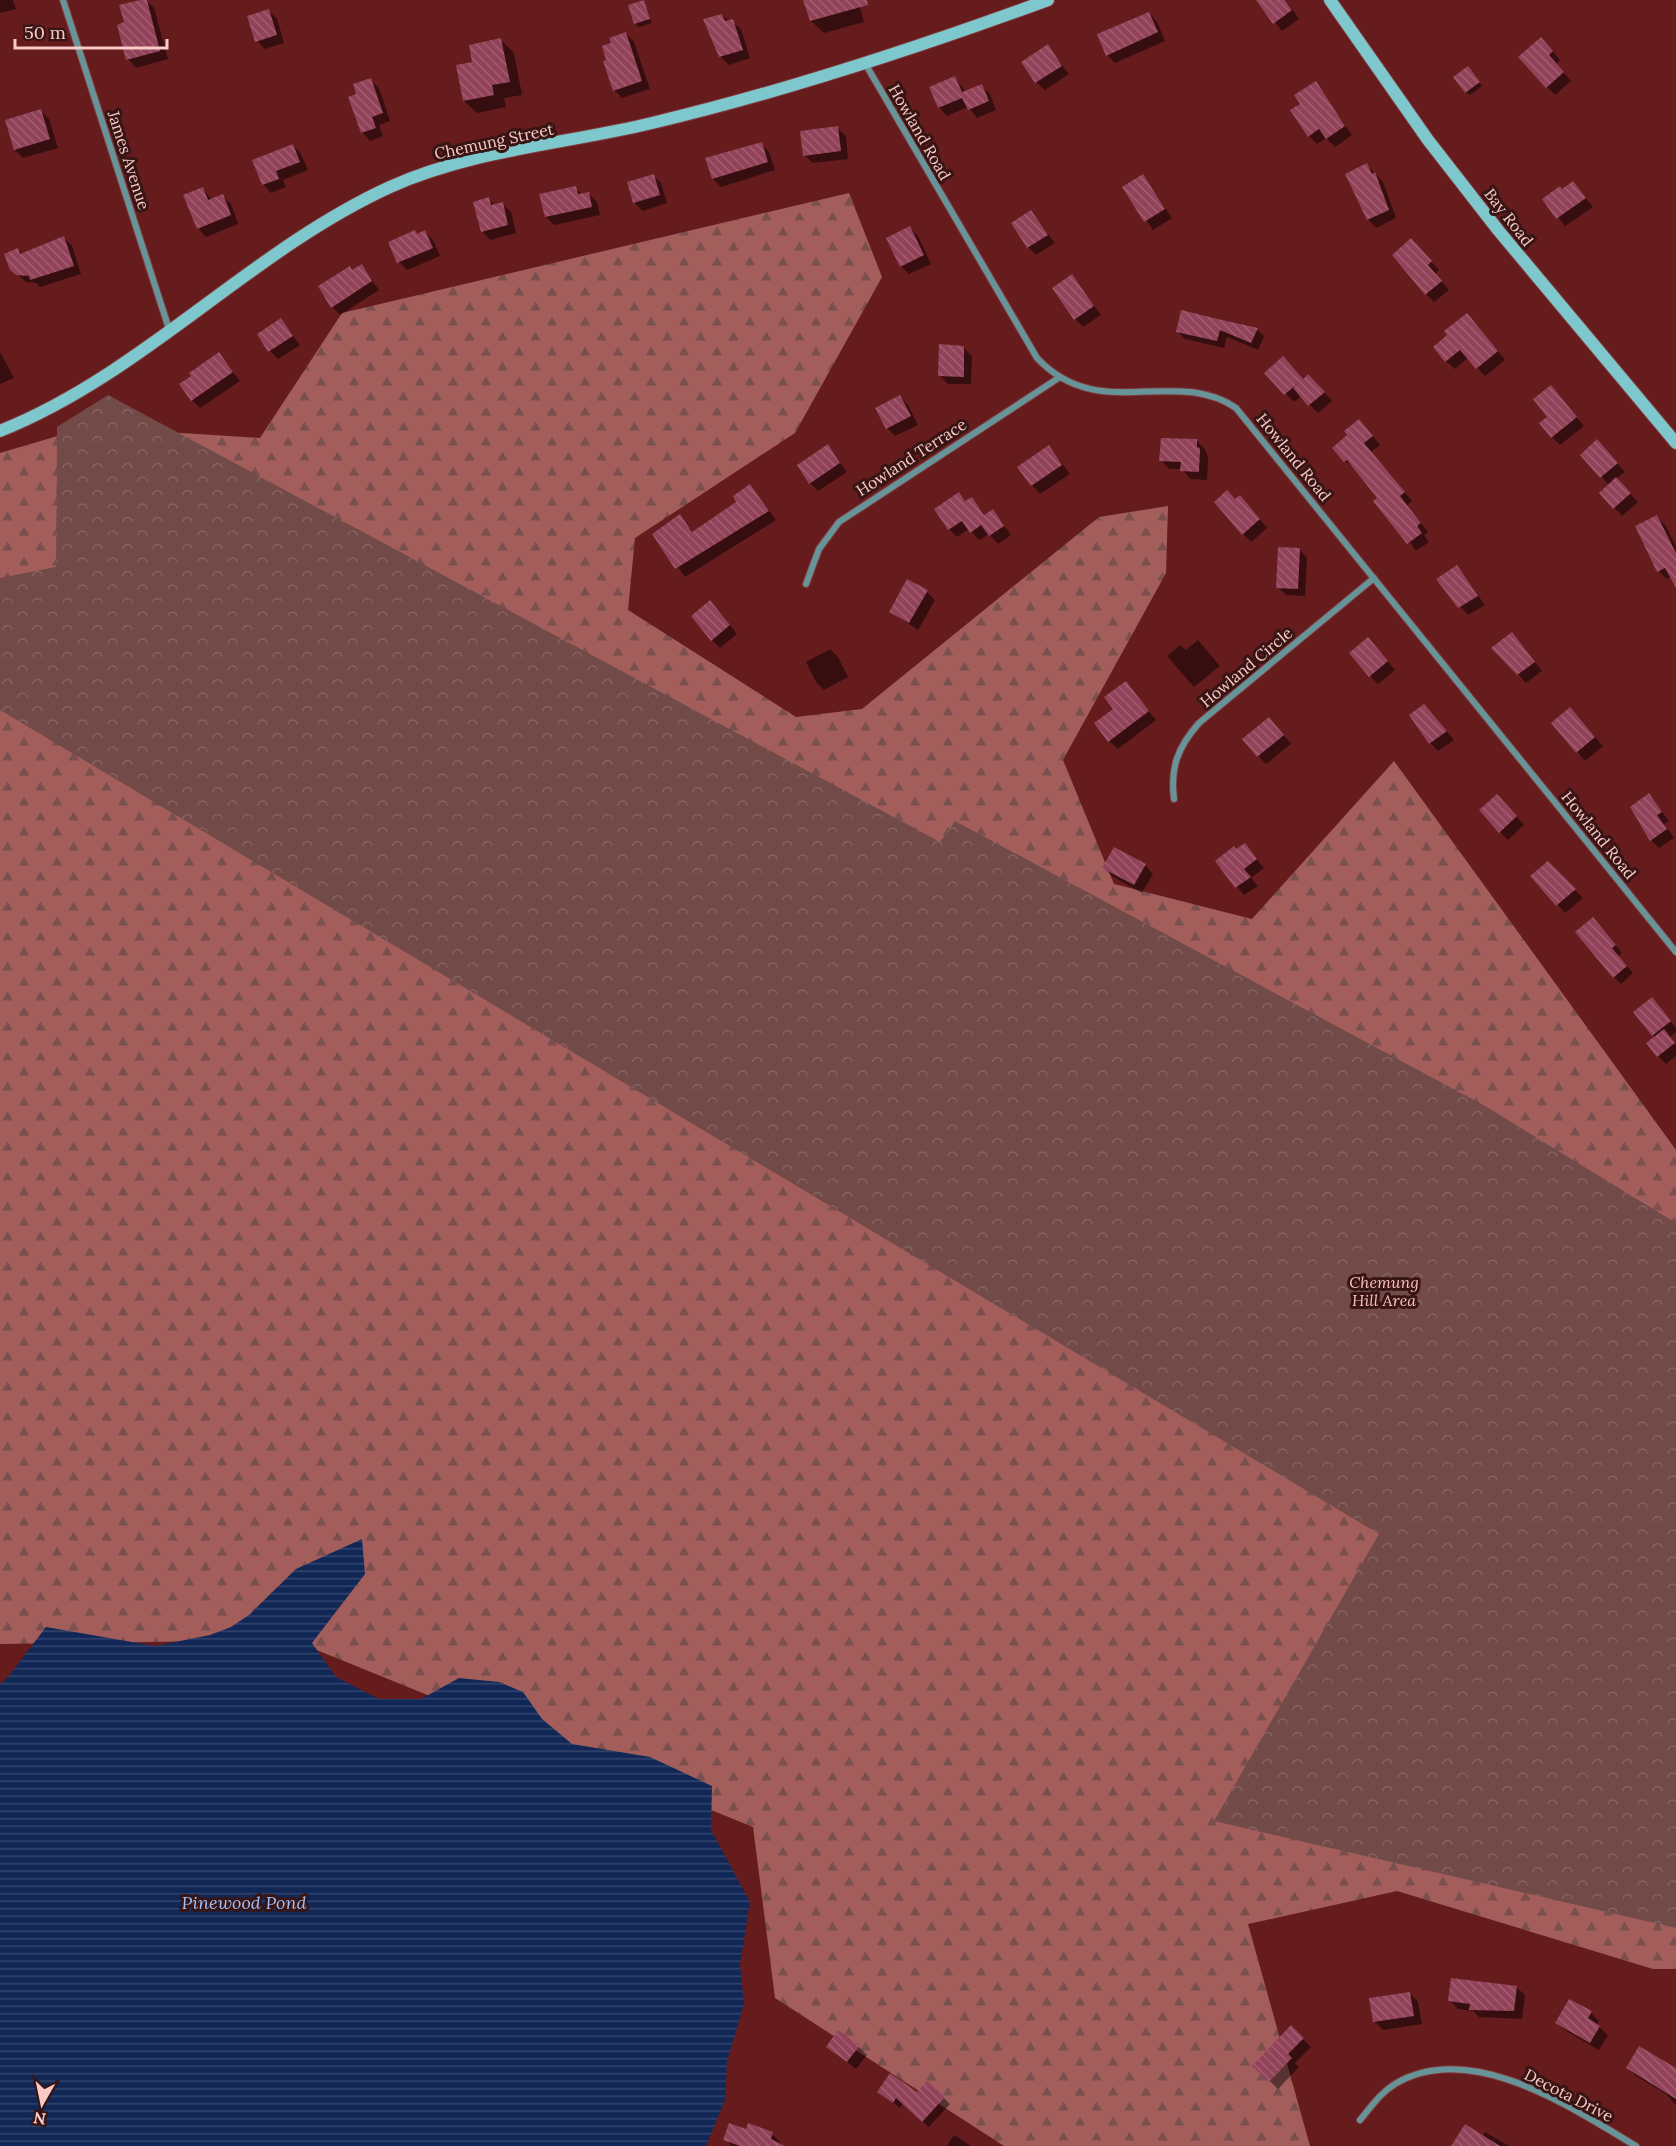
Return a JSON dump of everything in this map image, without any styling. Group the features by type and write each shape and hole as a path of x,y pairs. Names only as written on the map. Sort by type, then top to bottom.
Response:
{"street":[{"name":"James Avenue","path":"63,0 169,329"},
{"name":"Chemung Street","path":"0,431 69,398 336,217 389,188 427,173 496,155 606,134 697,112 866,65 1047,0"},
{"name":"Bay Road","path":"1330,0 1428,140 1498,230 1676,443"},
{"name":"Howland Road","path":"866,65 1027,342 1047,368 1077,385 1113,393 1194,392 1209,394 1223,400 1248,421 1676,952"},
{"name":"Howland Terrace","path":"806,585 819,549 839,522 1060,377"},
{"name":"Howland Circle","path":"1174,799 1172,778 1176,758 1184,741 1199,723 1374,578"},
{"name":"Decota Drive","path":"1360,2120 1381,2094 1403,2080 1428,2072 1465,2071 1499,2077 1531,2088 1636,2146"}],"green space":[{"path":"849,193 882,277 795,433 635,538 628,610 796,717 862,709 1099,517 1168,506 1166,573 1063,760 1114,884 1252,919 1394,761 1676,1150 1676,1969 1653,1969 1397,1891 1248,1924 1310,2146 1004,2146 775,1998 753,1827 292,1640 0,1644 0,453 88,427 260,438 342,313"},
{"name":"Chemung Hill Area","path":"108,395 940,842 955,821 1485,1106 1676,1223 1676,1928 1214,1821 1379,1534 0,710 0,578 56,567 57,427"}],"water":[{"name":"Pinewood Pond","path":"362,1539 365,1574 312,1643 336,1677 379,1699 421,1699 459,1678 499,1682 523,1692 542,1719 572,1744 650,1757 712,1786 711,1830 750,1902 740,1964 744,2004 727,2062 725,2100 706,2146 0,2146 0,1684 8,1677 46,1627 155,1646 210,1635 231,1627 249,1615 296,1569"}],"building":[{"path":"147,0 160,51 126,60 117,25 124,22 119,5"},
{"path":"644,0 650,19 634,24 628,5"},
{"path":"803,0 867,0 868,5 810,21"},
{"path":"1256,0 1285,0 1292,10 1273,24"},
{"path":"269,9 277,35 255,42 247,16"},
{"path":"1149,12 1158,32 1106,56 1097,34"},
{"path":"722,14 725,21 733,19 743,50 719,57 703,19"},
{"path":"626,32 642,81 613,91 603,61 606,60 602,46 611,43 609,38"},
{"path":"1541,37 1553,51 1549,55 1564,72 1546,88 1518,57"},
{"path":"501,38 510,82 492,85 494,95 463,101 456,65 472,62 469,45"},
{"path":"1048,44 1062,66 1035,83 1021,62"},
{"path":"1468,66 1480,82 1465,93 1453,77"},
{"path":"955,76 962,92 982,84 989,101 968,110 962,98 938,108 929,87"},
{"path":"371,78 383,113 372,117 376,128 361,133 348,97 356,94 353,84"},
{"path":"1316,81 1345,126 1326,139 1319,129 1308,137 1290,110 1300,104 1294,95"},
{"path":"41,109 50,139 14,150 5,120"},
{"path":"838,126 841,151 803,156 800,131"},
{"path":"762,142 768,162 712,179 705,158"},
{"path":"293,144 300,162 276,171 279,179 262,185 252,160"},
{"path":"1367,163 1372,174 1375,172 1389,210 1367,220 1345,174"},
{"path":"654,174 660,195 633,203 627,182"},
{"path":"1143,174 1165,209 1144,222 1122,187"},
{"path":"1573,181 1586,198 1556,219 1542,199 1560,186 1562,189"},
{"path":"576,186 578,194 589,192 592,207 545,217 539,194"},
{"path":"203,187 208,200 223,194 231,215 197,229 183,195"},
{"path":"489,197 491,205 503,202 508,225 481,232 473,202"},
{"path":"1031,210 1048,235 1027,248 1011,223"},
{"path":"910,226 924,255 900,267 886,238"},
{"path":"415,230 417,234 425,230 433,248 397,263 388,242"},
{"path":"64,236 74,266 30,280 29,276 16,275 10,270 4,254 18,248 20,254"},
{"path":"1411,238 1432,261 1428,265 1442,281 1425,295 1392,255"},
{"path":"362,264 372,281 331,308 318,286 350,266 352,270"},
{"path":"1072,274 1094,306 1074,320 1052,288"},
{"path":"1181,310 1258,328 1251,343 1220,330 1217,341 1176,332"},
{"path":"1467,313 1498,351 1476,369 1460,350 1445,362 1433,347 1447,335 1444,331"},
{"path":"281,318 293,336 268,352 257,334"},
{"path":"939,344 964,346 964,377 938,376"},
{"path":"219,352 233,372 191,401 179,384 191,376 189,373"},
{"path":"1283,356 1303,379 1284,395 1264,373"},
{"path":"1308,374 1325,392 1308,406 1293,388"},
{"path":"1551,385 1577,417 1551,438 1539,423 1547,417 1533,399"},
{"path":"900,395 911,416 886,429 875,408"},
{"path":"1359,419 1373,436 1364,443 1405,492 1400,496 1421,523 1417,526 1422,533 1407,544 1373,501 1377,498 1347,460 1344,462 1332,448 1347,435 1344,431"},
{"path":"1161,438 1197,439 1197,447 1200,448 1199,472 1180,471 1181,462 1159,461"},
{"path":"1597,439 1618,463 1600,478 1580,455"},
{"path":"828,444 840,463 809,484 797,465"},
{"path":"1049,445 1062,465 1031,486 1017,467"},
{"path":"1616,477 1631,493 1613,509 1599,493"},
{"path":"750,484 769,511 675,569 652,534 680,514 692,532 736,502 733,496"},
{"path":"1227,490 1235,499 1240,495 1260,519 1242,535 1214,502"},
{"path":"959,492 965,501 972,497 984,515 993,509 1004,526 989,536 981,525 970,533 962,521 948,530 934,509"},
{"path":"1657,515 1676,553 1676,588 1665,568 1657,572 1635,526"},
{"path":"1278,547 1300,548 1298,589 1276,588"},
{"path":"1457,565 1478,596 1458,608 1436,579"},
{"path":"907,579 928,590 909,623 889,612"},
{"path":"710,600 730,625 711,641 691,616"},
{"path":"1512,632 1535,662 1517,675 1491,648"},
{"path":"1368,637 1388,661 1369,677 1349,653"},
{"path":"1126,681 1149,711 1108,742 1094,723 1113,709 1104,697"},
{"path":"1424,704 1447,731 1429,744 1409,715"},
{"path":"1570,707 1595,737 1576,753 1551,723"},
{"path":"1269,717 1284,735 1257,757 1242,739"},
{"path":"1649,793 1662,812 1657,815 1667,829 1650,841 1630,807"},
{"path":"1497,794 1517,816 1499,833 1479,810"},
{"path":"1245,843 1257,859 1244,869 1251,877 1235,888 1215,861 1234,846 1236,849"},
{"path":"1114,847 1146,864 1134,885 1102,868"},
{"path":"1548,861 1576,889 1556,906 1530,876"},
{"path":"1593,917 1616,945 1612,948 1627,966 1613,978 1575,932"},
{"path":"1652,997 1671,1021 1652,1036 1633,1012"},
{"path":"1664,1029 1675,1043 1657,1057 1646,1043"},
{"path":"1451,1978 1517,1986 1514,2011 1469,2010 1470,2004 1448,2001"},
{"path":"1410,1992 1414,2016 1373,2022 1369,1998"},
{"path":"1569,1999 1592,2011 1588,2018 1600,2026 1590,2043 1555,2023"},
{"path":"1291,2025 1304,2038 1288,2054 1292,2058 1269,2082 1252,2066"},
{"path":"838,2030 860,2045 847,2062 826,2047"},
{"path":"1639,2046 1676,2068 1676,2099 1626,2068"},
{"path":"890,2073 917,2092 927,2081 945,2097 922,2122 896,2098 893,2103 877,2092"},
{"path":"729,2123 746,2129 748,2123 773,2132 771,2139 785,2146 740,2146 723,2140"},
{"path":"1465,2124 1500,2146 1451,2146"}]}
